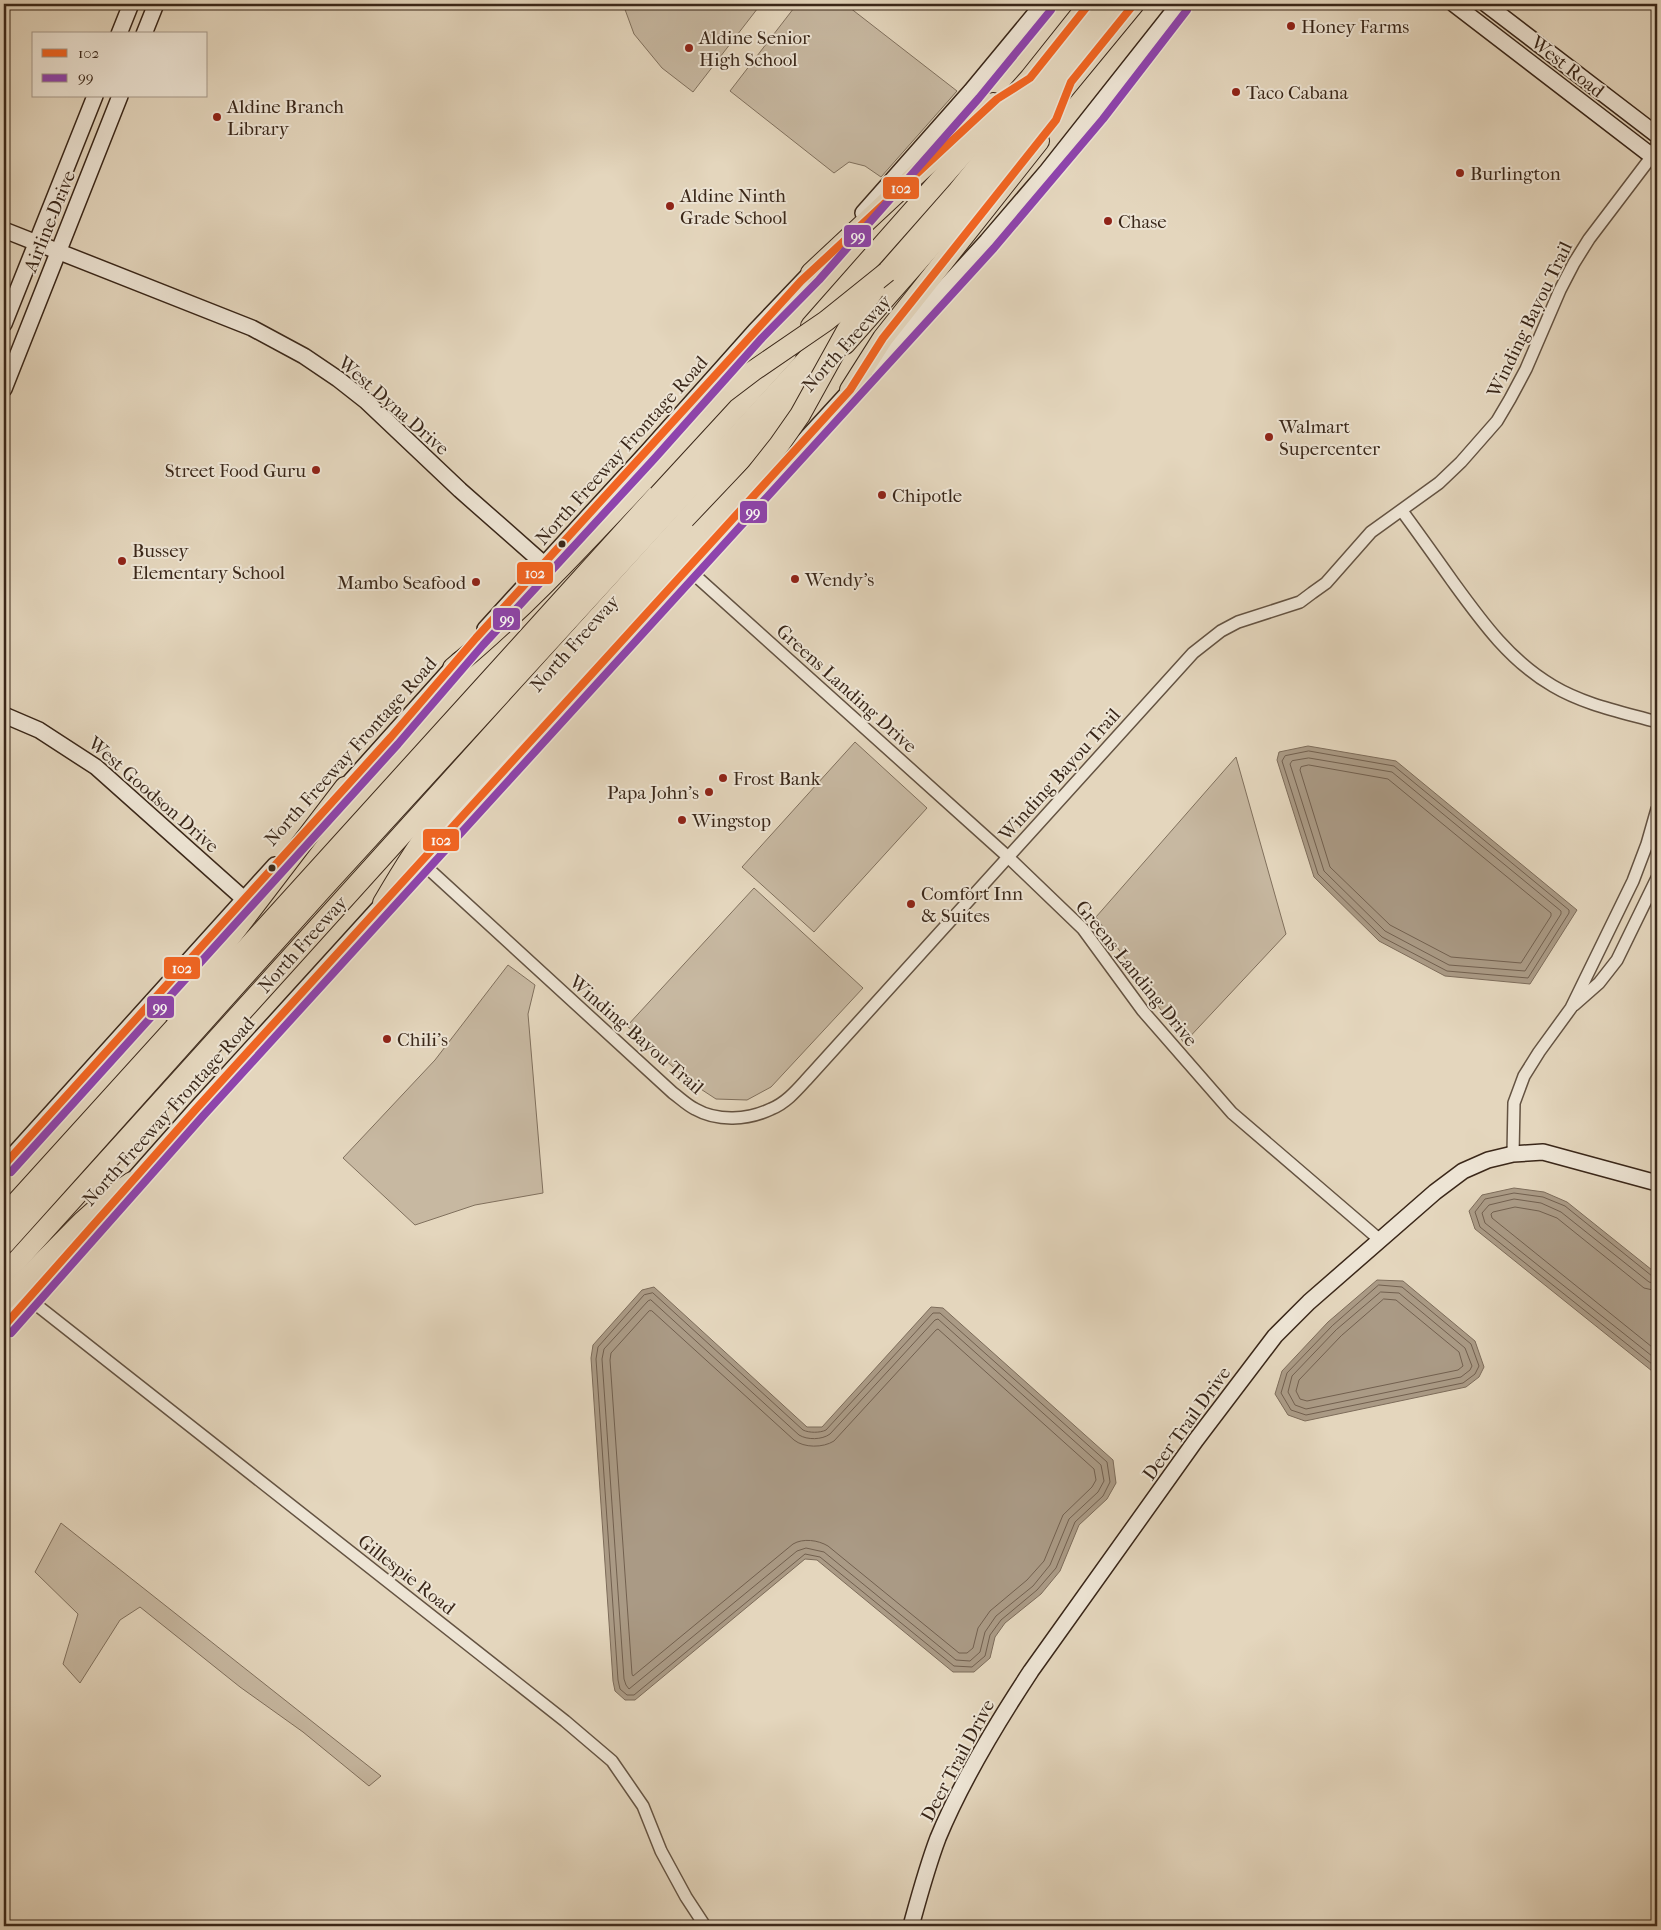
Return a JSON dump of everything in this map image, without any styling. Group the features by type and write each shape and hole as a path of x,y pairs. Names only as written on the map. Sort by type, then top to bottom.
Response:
{"highway":[{"name":"North Freeway","path":"4,1216 842,291 1030,78 1089,4"},
{"name":"North Freeway","path":"4,1244 324,886 887,272 958,191 1109,4"},
{"name":"North Freeway","path":"4,1275 900,283 984,186 1134,4"},
{"path":"810,273 997,99 1030,78"},
{"path":"850,390 883,338 1056,120 1071,82"},
{"path":"452,668 490,638 570,559 724,394 826,321 887,272"},
{"path":"383,903 410,856 426,833 497,753 756,474 800,415 847,330 887,272"},
{"path":"497,753 631,632"},
{"path":"156,1049 166,1021 345,787"},
{"path":"4,1301 82,1222 110,1197 132,1182"}],"main road":[{"path":"120,32 131,4"},
{"path":"145,32 156,4"},
{"name":"North Freeway Frontage Road","path":"4,1165 452,668 476,638 545,565 810,273 972,91 1043,4"},
{"name":"North Freeway Frontage Road","path":"4,1326 383,903 980,248 1095,113 1179,4"},
{"name":"West Road","path":"1454,4 1538,68 1656,153"},
{"name":"West Road","path":"1486,4 1657,135"},
{"path":"1538,68 1550,53"},
{"name":"Airline Drive","path":"4,324 93,98"},
{"name":"Airline Drive","path":"4,389 57,251 87,182 119,98"},
{"name":"West Dyna Drive","path":"4,230 252,328 304,356 366,401 460,490 545,565"},
{"name":"West Goodson Drive","path":"4,715 39,730 96,766 244,899"},
{"name":"Deer Trail Drive","path":"911,1926 923,1881 939,1837 986,1742 1031,1671 1196,1440 1274,1336 1309,1302 1434,1192 1462,1171 1488,1160 1513,1154 1543,1152 1657,1183"}],"street":[{"name":"Winding Bayou Trail","path":"421,862 673,1093 695,1109 714,1116 732,1119 772,1109 788,1098 1192,653 1221,631 1238,622 1300,602 1312,594 1326,583 1370,532 1439,483 1462,462 1497,421 1526,369 1560,290 1589,239 1656,153"},
{"path":"1402,510 1483,624 1502,646 1527,669 1553,687 1587,703 1657,722"},
{"name":"Greens Landing Drive","path":"688,568 1007,856 1083,929 1143,1011 1232,1113 1380,1240"},
{"path":"1513,1154 1514,1103 1524,1076 1571,1008 1633,881 1647,844 1657,809"},
{"path":"1571,1008 1599,983 1617,960 1657,878"},
{"name":"Gillespie Road","path":"28,1299 565,1721 612,1761 643,1806 661,1852 686,1897 705,1926"}],"shaded area":[{"path":"623,4 761,4 693,92 662,68 634,34"},
{"path":"797,4 845,4 957,91 881,177 865,166 849,162 834,173 730,91"},
{"path":"855,742 927,808 814,932 742,867"},
{"path":"1236,757 1286,934 1184,1043 1096,917"},
{"path":"754,888 863,988 771,1087 747,1100 716,1099 690,1082 627,1026"},
{"path":"508,965 535,985 528,1014 543,1193 475,1205 415,1225 343,1158 435,1060"},
{"path":"61,1523 381,1776 369,1786 303,1732 240,1687 140,1607 120,1620 80,1683 63,1664 78,1614 35,1572"}],"water":[{"path":"1308,746 1396,761 1577,910 1530,984 1445,976 1379,941 1314,877 1277,760 1279,752"},
{"path":"1514,1188 1544,1192 1567,1202 1657,1274 1657,1375 1475,1229 1469,1211 1482,1195"},
{"path":"1377,1280 1403,1281 1475,1341 1484,1367 1479,1377 1466,1387 1305,1421 1288,1415 1275,1394 1282,1371 1328,1322"},
{"path":"654,1287 807,1427 822,1427 931,1307 943,1308 1113,1460 1116,1483 1107,1499 1079,1525 1060,1571 1041,1594 1005,1623 995,1637 990,1658 974,1672 953,1672 817,1560 805,1559 635,1700 625,1700 615,1691 613,1681 591,1358 593,1345 642,1290"}],"transit line":[{"name":"102","path":"4,1165 391,737 476,638 801,281 997,99 1030,78 1089,4"},
{"name":"102","path":"4,1326 196,1109 850,390 883,338 1056,120 1071,82 1134,4"},
{"name":"99","path":"11,1172 398,744 483,645 655,458 762,338 819,280 979,98 1051,10"},
{"name":"99","path":"11,1333 203,1116 994,248 1103,119 1187,10"}],"place":[{"name":"Honey Farms","path":"1291,26"},
{"name":"Aldine Senior High School","path":"689,48"},
{"name":"Taco Cabana","path":"1236,92"},
{"name":"Aldine Branch Library","path":"217,117"},
{"name":"Burlington","path":"1460,173"},
{"name":"Aldine Ninth Grade School","path":"670,206"},
{"name":"Chase","path":"1108,221"},
{"name":"Walmart Supercenter","path":"1269,437"},
{"name":"Street Food Guru","path":"316,470"},
{"name":"Chipotle","path":"882,495"},
{"name":"Bussey Elementary School","path":"122,561"},
{"name":"Wendy's","path":"795,579"},
{"name":"Mambo Seafood","path":"476,582"},
{"name":"Frost Bank","path":"723,778"},
{"name":"Papa John's","path":"709,792"},
{"name":"Wingstop","path":"682,820"},
{"name":"Comfort Inn & Suites","path":"911,904"},
{"name":"Chili's","path":"387,1039"}]}
